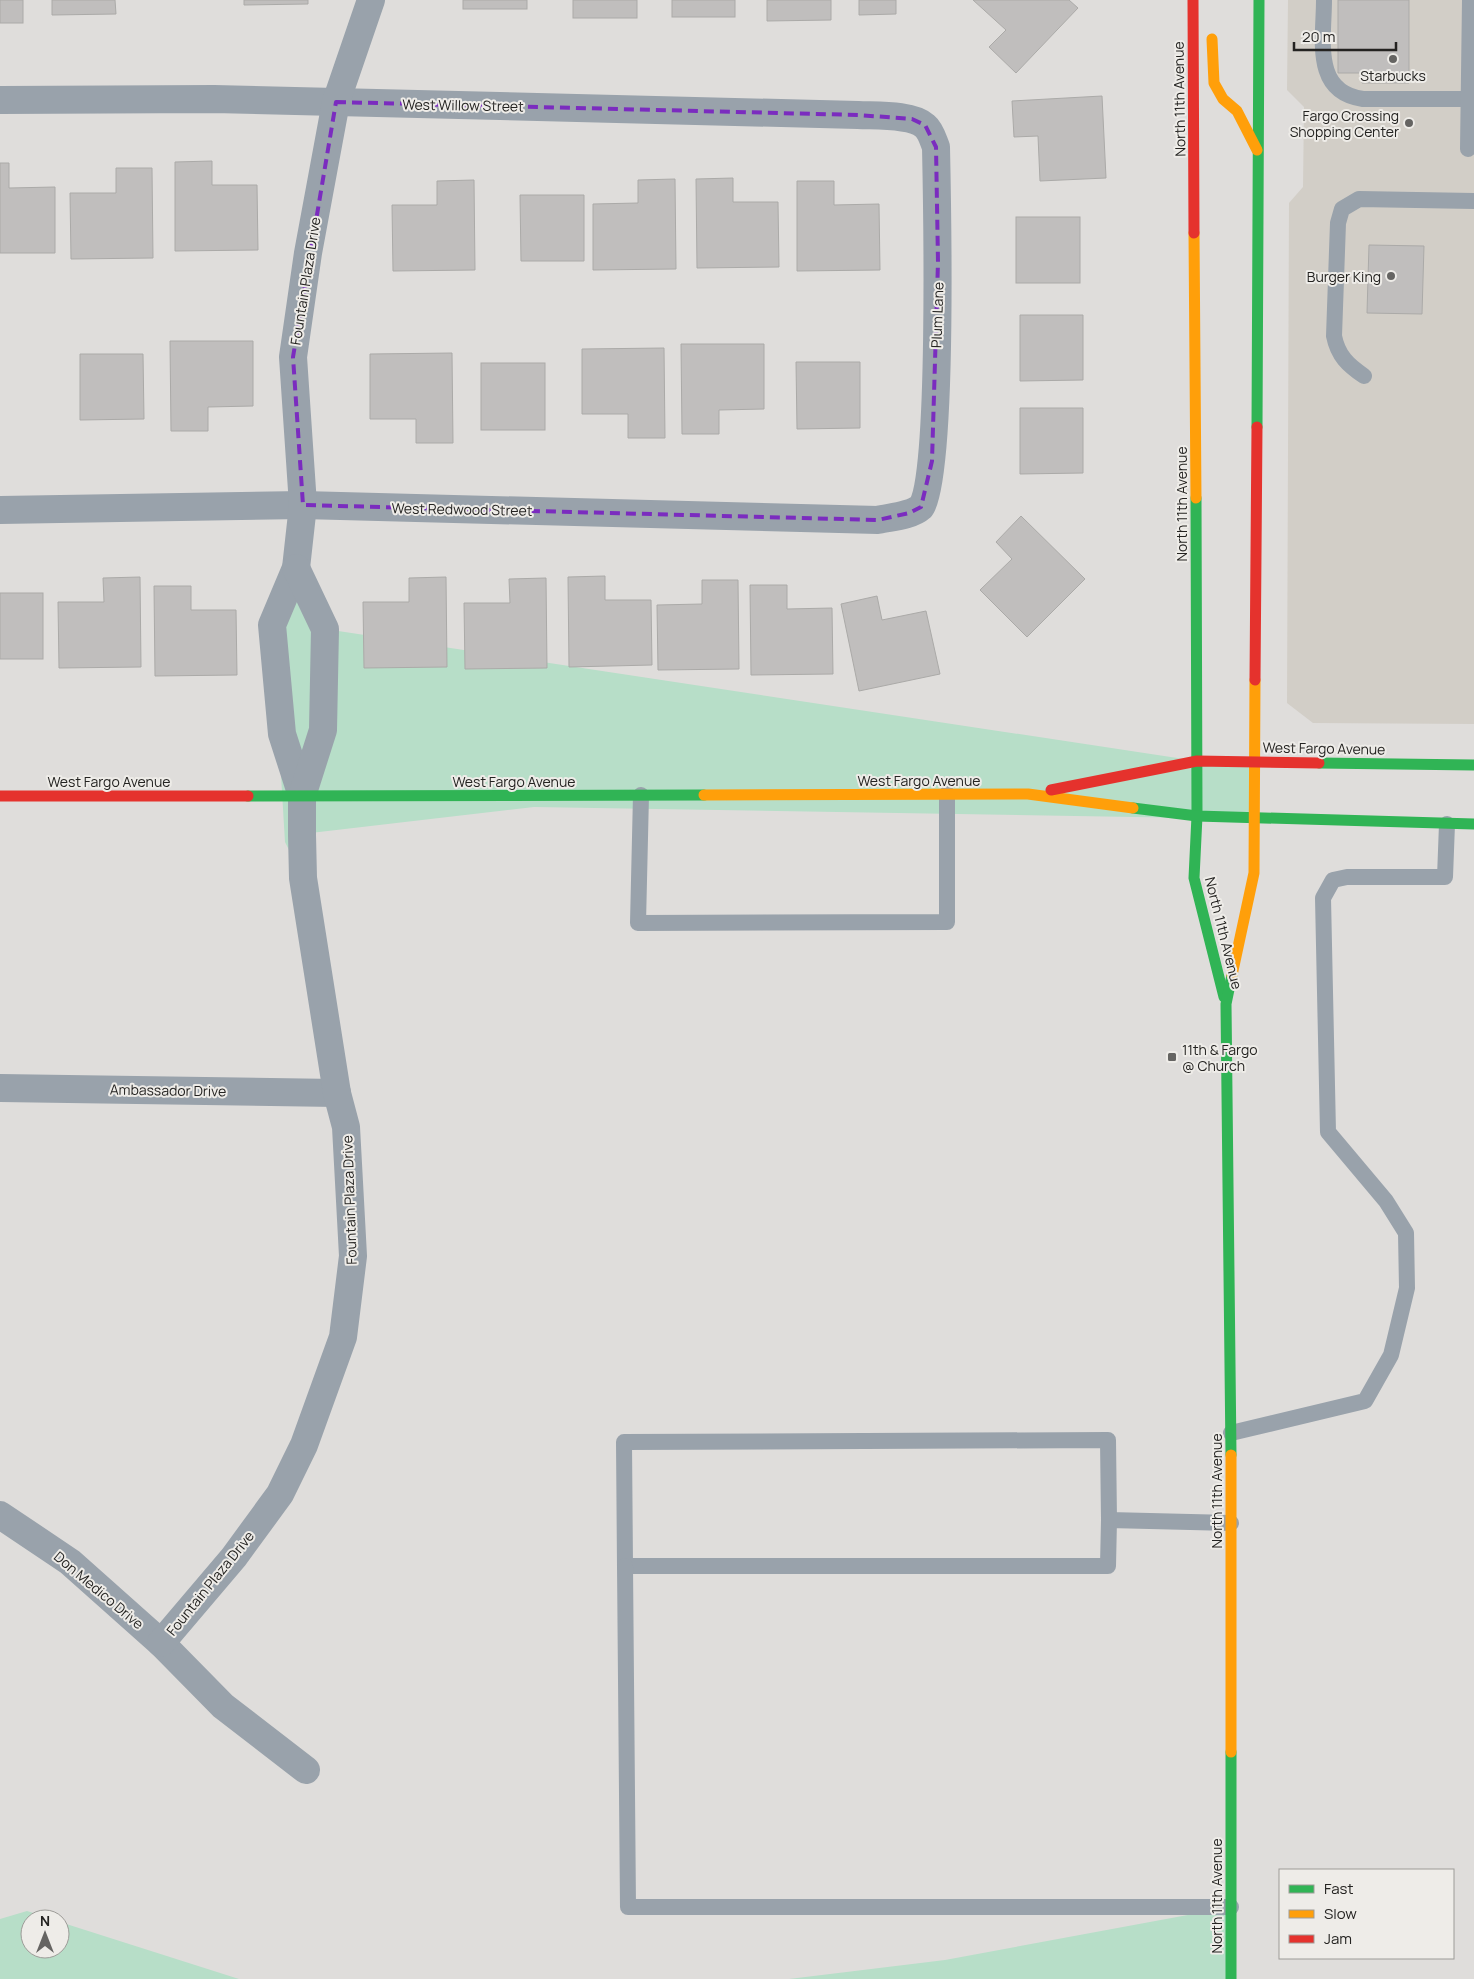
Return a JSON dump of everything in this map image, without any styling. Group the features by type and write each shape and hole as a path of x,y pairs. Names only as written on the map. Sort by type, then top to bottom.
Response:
{"main road":[{"name":"North 11th Avenue","path":"1194,0 1197,761 1194,878 1226,1004"},
{"name":"North 11th Avenue","path":"1231,1979 1231,1433 1226,1004 1254,873 1252,819 1254,762 1259,0"},
{"name":"North 11th Avenue","path":"1212,26 1214,83 1223,99 1236,111 1259,152"},
{"name":"West Fargo Avenue","path":"1028,794 1197,761 1474,765"},
{"name":"West Fargo Avenue","path":"0,796 1028,794 1197,816 1474,824"}],"street":[{"name":"Fountain Plaza Drive","path":"161,1642 234,1557 280,1494 304,1445 343,1337 353,1256 346,1127 337,1093 304,878 302,796 282,734 272,625 296,568 304,505 293,357 308,253 336,102 371,0"},
{"name":"West Willow Street","path":"0,100 214,99 858,115 912,119 925,125"},
{"name":"Plum Lane","path":"921,506 927,494 932,461 938,262 936,147 931,133 925,125"},
{"name":"West Redwood Street","path":"0,510 304,505 878,520 909,513 921,506"},
{"name":"Fountain Plaza Drive","path":"296,568 324,629 323,730 302,796"},
{"name":"Ambassador Drive","path":"0,1088 337,1093"},
{"name":"Don Medico Drive","path":"0,1515 70,1562 161,1642 224,1706 306,1770"}],"lane":[{"path":"1324,0 1324,62 1331,80 1348,97 1363,99 1468,99"},
{"path":"1468,149 1470,0"},
{"path":"1364,376 1347,364 1337,350 1334,336 1338,223 1342,208 1359,199 1474,201"},
{"path":"641,796 638,923 947,922 947,794"},
{"path":"1231,1433 1365,1401 1391,1355 1407,1288 1406,1233 1386,1202 1328,1132 1323,898 1333,880 1347,877 1445,877 1447,824"},
{"path":"625,1566 1108,1566 1108,1440 624,1442 625,1566 628,1907 1231,1907"},
{"path":"1109,1520 1231,1523"}],"highlighted area":[{"path":"336,102 858,115 912,119 925,125 936,147 938,262 932,461 921,507 909,513 878,520 303,505 293,357"}],"shaded area":[{"path":"1288,0 1474,0 1474,724 1313,723 1287,703 1289,203 1303,187 1304,107 1287,90"}],"green space":[{"path":"296,568 325,629 1197,761 1254,762 1253,819 534,807 302,834 303,878 285,842 272,625"},
{"path":"1231,1907 1231,1979 789,1979 945,1960"},
{"path":"20,1913 20,1959 70,1959 70,1925 239,1979 0,1979 0,1919"}],"building":[{"path":"0,0 23,0 23,23 0,23"},
{"path":"52,0 115,0 116,14 52,15"},
{"path":"244,0 308,0 308,4 244,5"},
{"path":"463,0 527,0 527,9 463,9"},
{"path":"573,0 637,0 637,18 573,18"},
{"path":"672,0 735,0 735,17 672,17"},
{"path":"767,0 831,0 831,20 767,21"},
{"path":"859,0 896,0 896,14 859,15"},
{"path":"973,0 1069,0 1078,8 1016,73 989,47 1006,30"},
{"path":"1338,0 1409,0 1409,83 1362,83 1362,73 1338,73"},
{"path":"1102,96 1106,178 1040,181 1038,136 1014,137 1012,101"},
{"path":"212,161 212,185 257,185 258,250 175,251 175,162"},
{"path":"0,163 9,163 9,188 55,187 55,253 0,253"},
{"path":"116,168 152,168 153,258 71,259 70,193 116,193"},
{"path":"733,178 733,202 778,202 779,267 697,268 696,179"},
{"path":"675,179 676,269 593,270 593,204 638,203 638,180"},
{"path":"474,180 475,270 393,271 392,205 437,205 437,181"},
{"path":"797,181 834,181 834,205 879,204 880,270 797,271"},
{"path":"520,195 584,195 584,261 521,261"},
{"path":"1016,217 1080,217 1080,283 1016,283"},
{"path":"1369,245 1424,246 1422,314 1367,313"},
{"path":"1020,315 1083,315 1083,380 1020,381"},
{"path":"170,341 253,341 253,406 208,407 208,431 171,431"},
{"path":"681,344 764,344 764,409 719,410 719,434 682,434"},
{"path":"664,348 665,438 628,438 628,414 582,414 582,349"},
{"path":"452,353 453,443 416,443 416,419 370,419 370,354"},
{"path":"80,354 143,354 144,419 80,420"},
{"path":"796,362 860,362 860,428 797,429"},
{"path":"481,363 545,363 545,430 481,430"},
{"path":"1020,408 1083,408 1083,473 1020,474"},
{"path":"1021,516 1085,579 1027,637 980,590 1012,559 996,542"},
{"path":"605,576 605,600 651,600 652,665 569,667 568,577"},
{"path":"140,577 141,667 59,668 58,602 104,602 103,578"},
{"path":"446,577 447,667 364,668 363,602 409,602 409,578"},
{"path":"546,578 547,668 465,669 464,603 510,603 509,579"},
{"path":"702,580 738,580 739,669 658,670 657,605 702,604"},
{"path":"750,585 787,585 787,609 832,608 833,674 751,675"},
{"path":"154,586 191,586 191,610 236,610 237,675 155,676"},
{"path":"0,593 43,593 43,659 0,659"},
{"path":"877,596 882,620 926,611 940,674 859,691 841,604"}],"traffic: fast":[{"path":"1257,427 1259,0"},
{"path":"1196,498 1197,816 1194,878 1224,997"},
{"path":"1319,763 1474,765"},
{"path":"248,796 704,795"},
{"path":"1133,808 1197,816 1474,824"},
{"path":"1231,1455 1226,1004 1232,975"},
{"path":"1231,1752 1231,1979"}],"traffic: slow":[{"path":"1212,39 1214,83 1223,99 1237,111 1257,150"},
{"path":"1194,233 1196,498"},
{"path":"1232,975 1254,873 1255,680"},
{"path":"704,795 1028,794 1133,808"},
{"path":"1231,1455 1231,1752"}],"traffic: jam":[{"path":"1193,0 1194,233"},
{"path":"1255,680 1257,427"},
{"path":"1051,790 1197,761 1319,763"},
{"path":"0,796 248,796"}],"place":[{"name":"Starbucks","path":"1393,59"},
{"name":"Fargo Crossing Shopping Center","path":"1409,123"},
{"name":"Burger King","path":"1391,276"},
{"name":"11th & Fargo @ Church","path":"1172,1057"}]}
